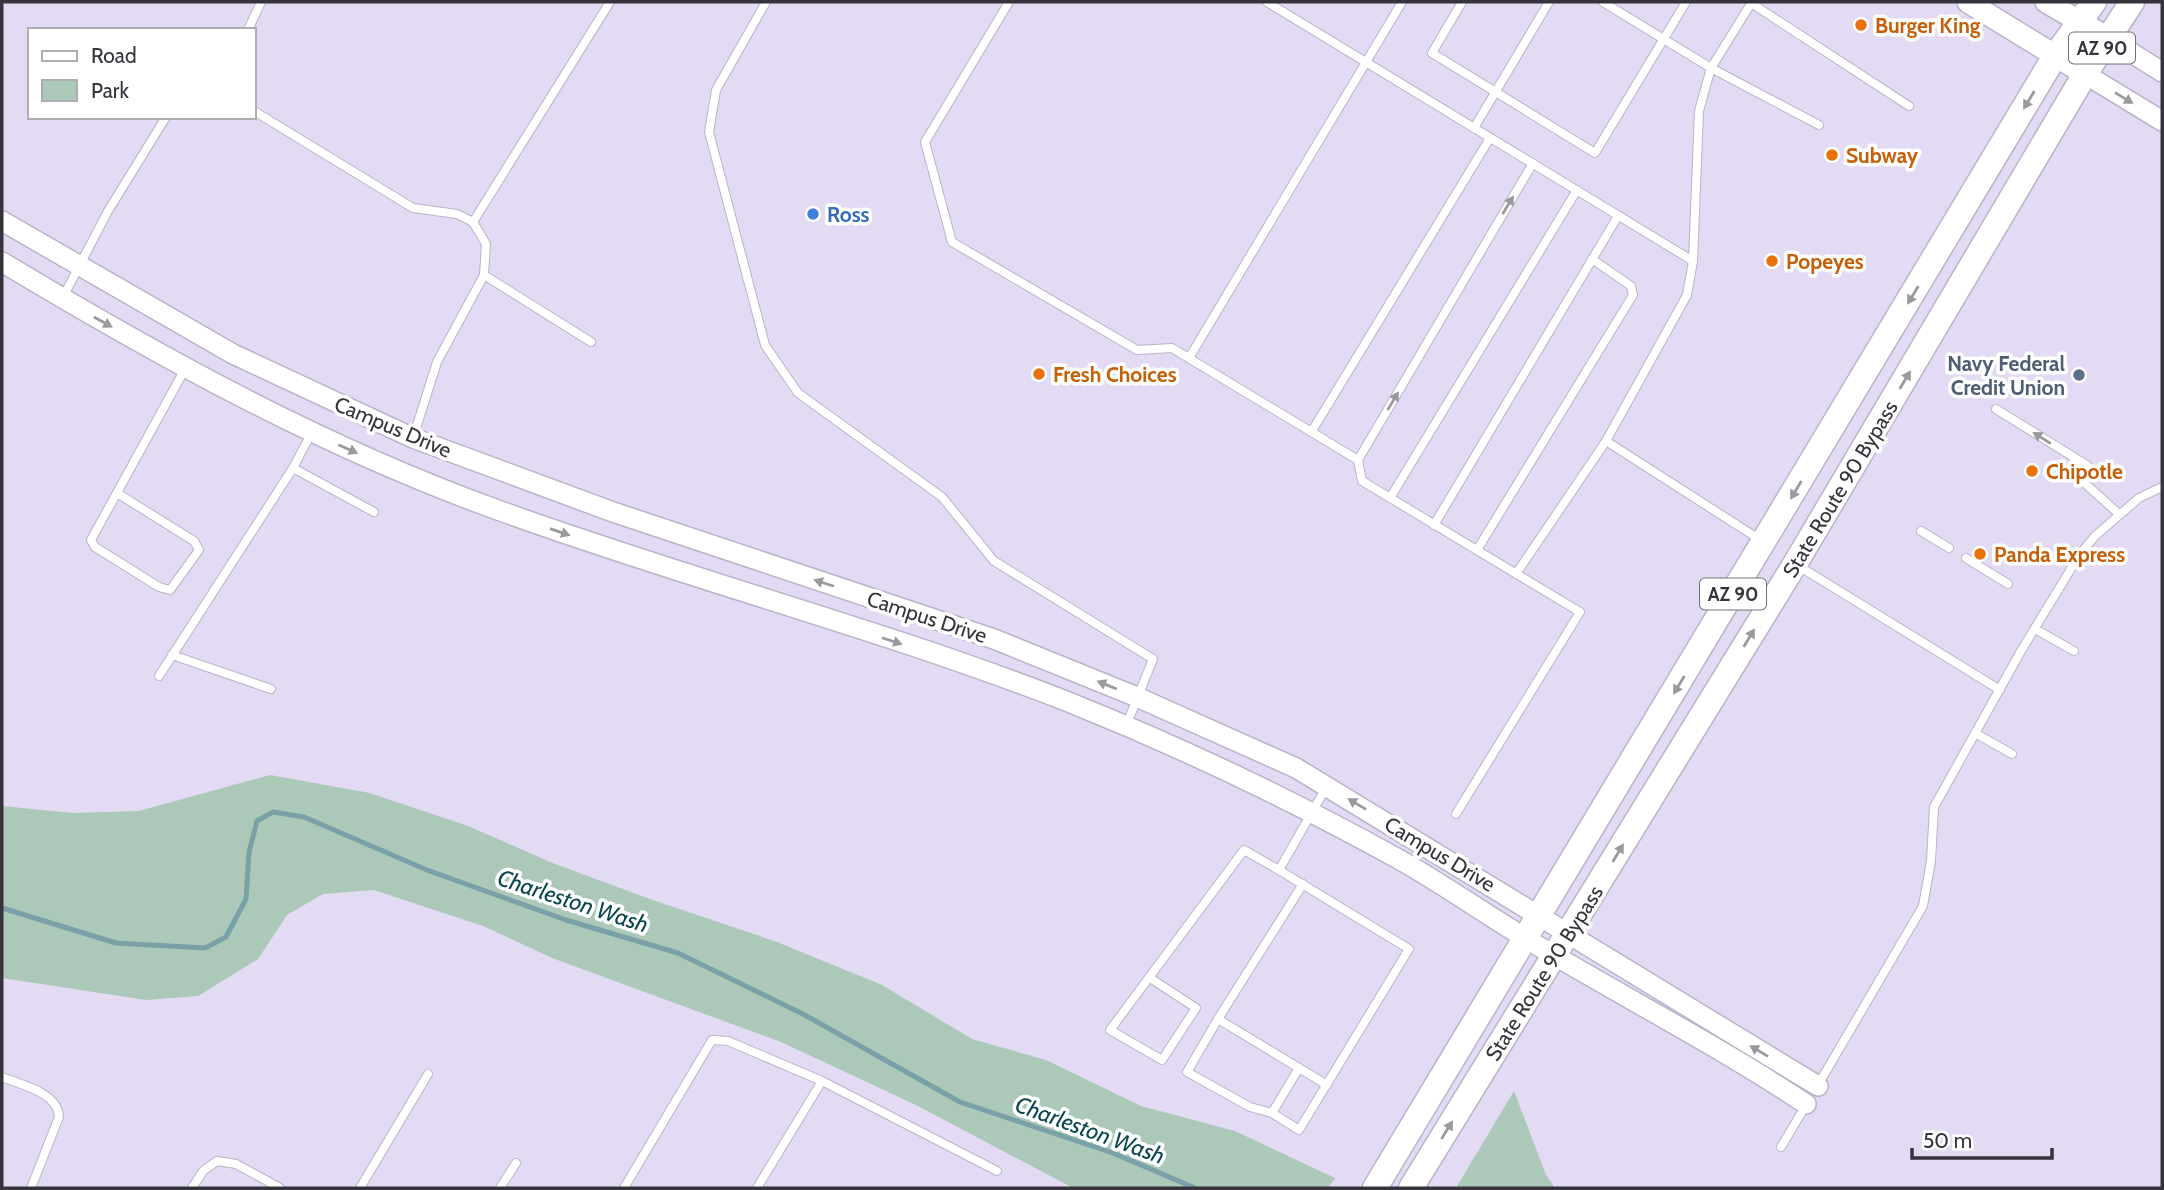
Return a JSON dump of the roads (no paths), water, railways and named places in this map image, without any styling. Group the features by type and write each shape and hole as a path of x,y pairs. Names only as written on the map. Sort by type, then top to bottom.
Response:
{"highway":[{"name":"State Route 90 Bypass","path":"1411,1188 1795,564 2085,75 2132,2"},
{"name":"State Route 90 Bypass","path":"1375,1188 2055,56 2088,12"}],"main road":[{"path":"1968,2 2085,75"},
{"path":"2046,2 2088,12 2108,38"}],"street":[{"path":"2108,38 2162,72"},
{"path":"2085,75 2162,121"},
{"name":"Campus Drive","path":"2,221 233,354 413,438 612,512 994,639 1137,697 1296,768 1818,1086"},
{"name":"Campus Drive","path":"2,262 62,299 186,368 312,432 405,474 494,509 998,676 1126,727 1311,814 1404,862 1525,939 1680,1030 1746,1064 1806,1104"}],"lane":[{"path":"249,28 261,2"},
{"path":"473,222 610,2"},
{"path":"766,2 716,90 709,132 765,345 798,394 943,498 994,561 1153,659 1126,727"},
{"path":"1009,2 925,142 952,242 1137,350 1172,348 1358,460"},
{"path":"1267,2 1693,261"},
{"path":"1189,358 1402,2"},
{"path":"1462,2 1432,53 1494,94 1595,153 1686,2"},
{"path":"1474,128 1549,2"},
{"path":"1603,2 1711,68 1819,125"},
{"path":"1516,574 1605,441 1687,295 1693,261 1699,111 1711,68 1752,3 1909,106"},
{"path":"256,112 413,208 457,214 473,222 486,244 484,275 437,362 413,438"},
{"path":"62,299 81,268 108,211 165,119"},
{"path":"1312,431 1490,138"},
{"path":"1456,814 1580,612 1362,481 1358,460 1533,163"},
{"path":"1390,498 1577,190"},
{"path":"1434,525 1618,216"},
{"path":"1477,550 1633,295 1632,286 1592,259"},
{"path":"484,275 591,342"},
{"path":"117,492 194,541 198,550 170,590 95,548 90,540 186,368"},
{"path":"1996,409 2088,466"},
{"path":"159,676 293,468 312,432"},
{"path":"1605,441 1765,542"},
{"path":"293,468 374,512"},
{"path":"2079,478 2119,514"},
{"path":"1781,1147 1923,906 1931,861 1934,807 1975,733 2080,554 2119,514 2139,498 2162,486"},
{"path":"1921,531 1949,548"},
{"path":"1966,558 2008,584"},
{"path":"1795,564 2000,690"},
{"path":"2035,629 2074,651"},
{"path":"173,655 271,689"},
{"path":"1975,733 2012,754"},
{"path":"1279,870 1327,786"},
{"path":"1150,978 1196,1008 1162,1060 1110,1030 1244,850 1303,884 1409,948 1299,1129 1272,1114 1250,1107 1186,1072 1303,884"},
{"path":"1218,1019 1327,1085"},
{"path":"624,1188 712,1040 727,1041 822,1081 997,1171"},
{"path":"1272,1114 1299,1068"},
{"path":"360,1188 428,1074"},
{"path":"2,1077 50,1098 58,1109 59,1117 31,1188"},
{"path":"757,1188 822,1081"},
{"path":"192,1188 203,1171 217,1161 236,1164 280,1188"},
{"path":"500,1188 516,1163"}],"waterway":[{"name":"Charleston Wash","path":"2,908 116,943 205,948 226,937 246,899 249,852 257,821 273,812 304,817 427,870 566,920 678,953 803,1014 960,1102 1113,1153 1195,1188"}],"place":[{"name":"Burger King","path":"1861,25"},
{"name":"Subway","path":"1832,155"},
{"name":"Ross","path":"813,214"},
{"name":"Popeyes","path":"1772,261"},
{"name":"Fresh Choices","path":"1039,374"},
{"name":"Navy Federal Credit Union","path":"2079,375"},
{"name":"Chipotle","path":"2032,471"},
{"name":"Panda Express","path":"1980,554"}]}
